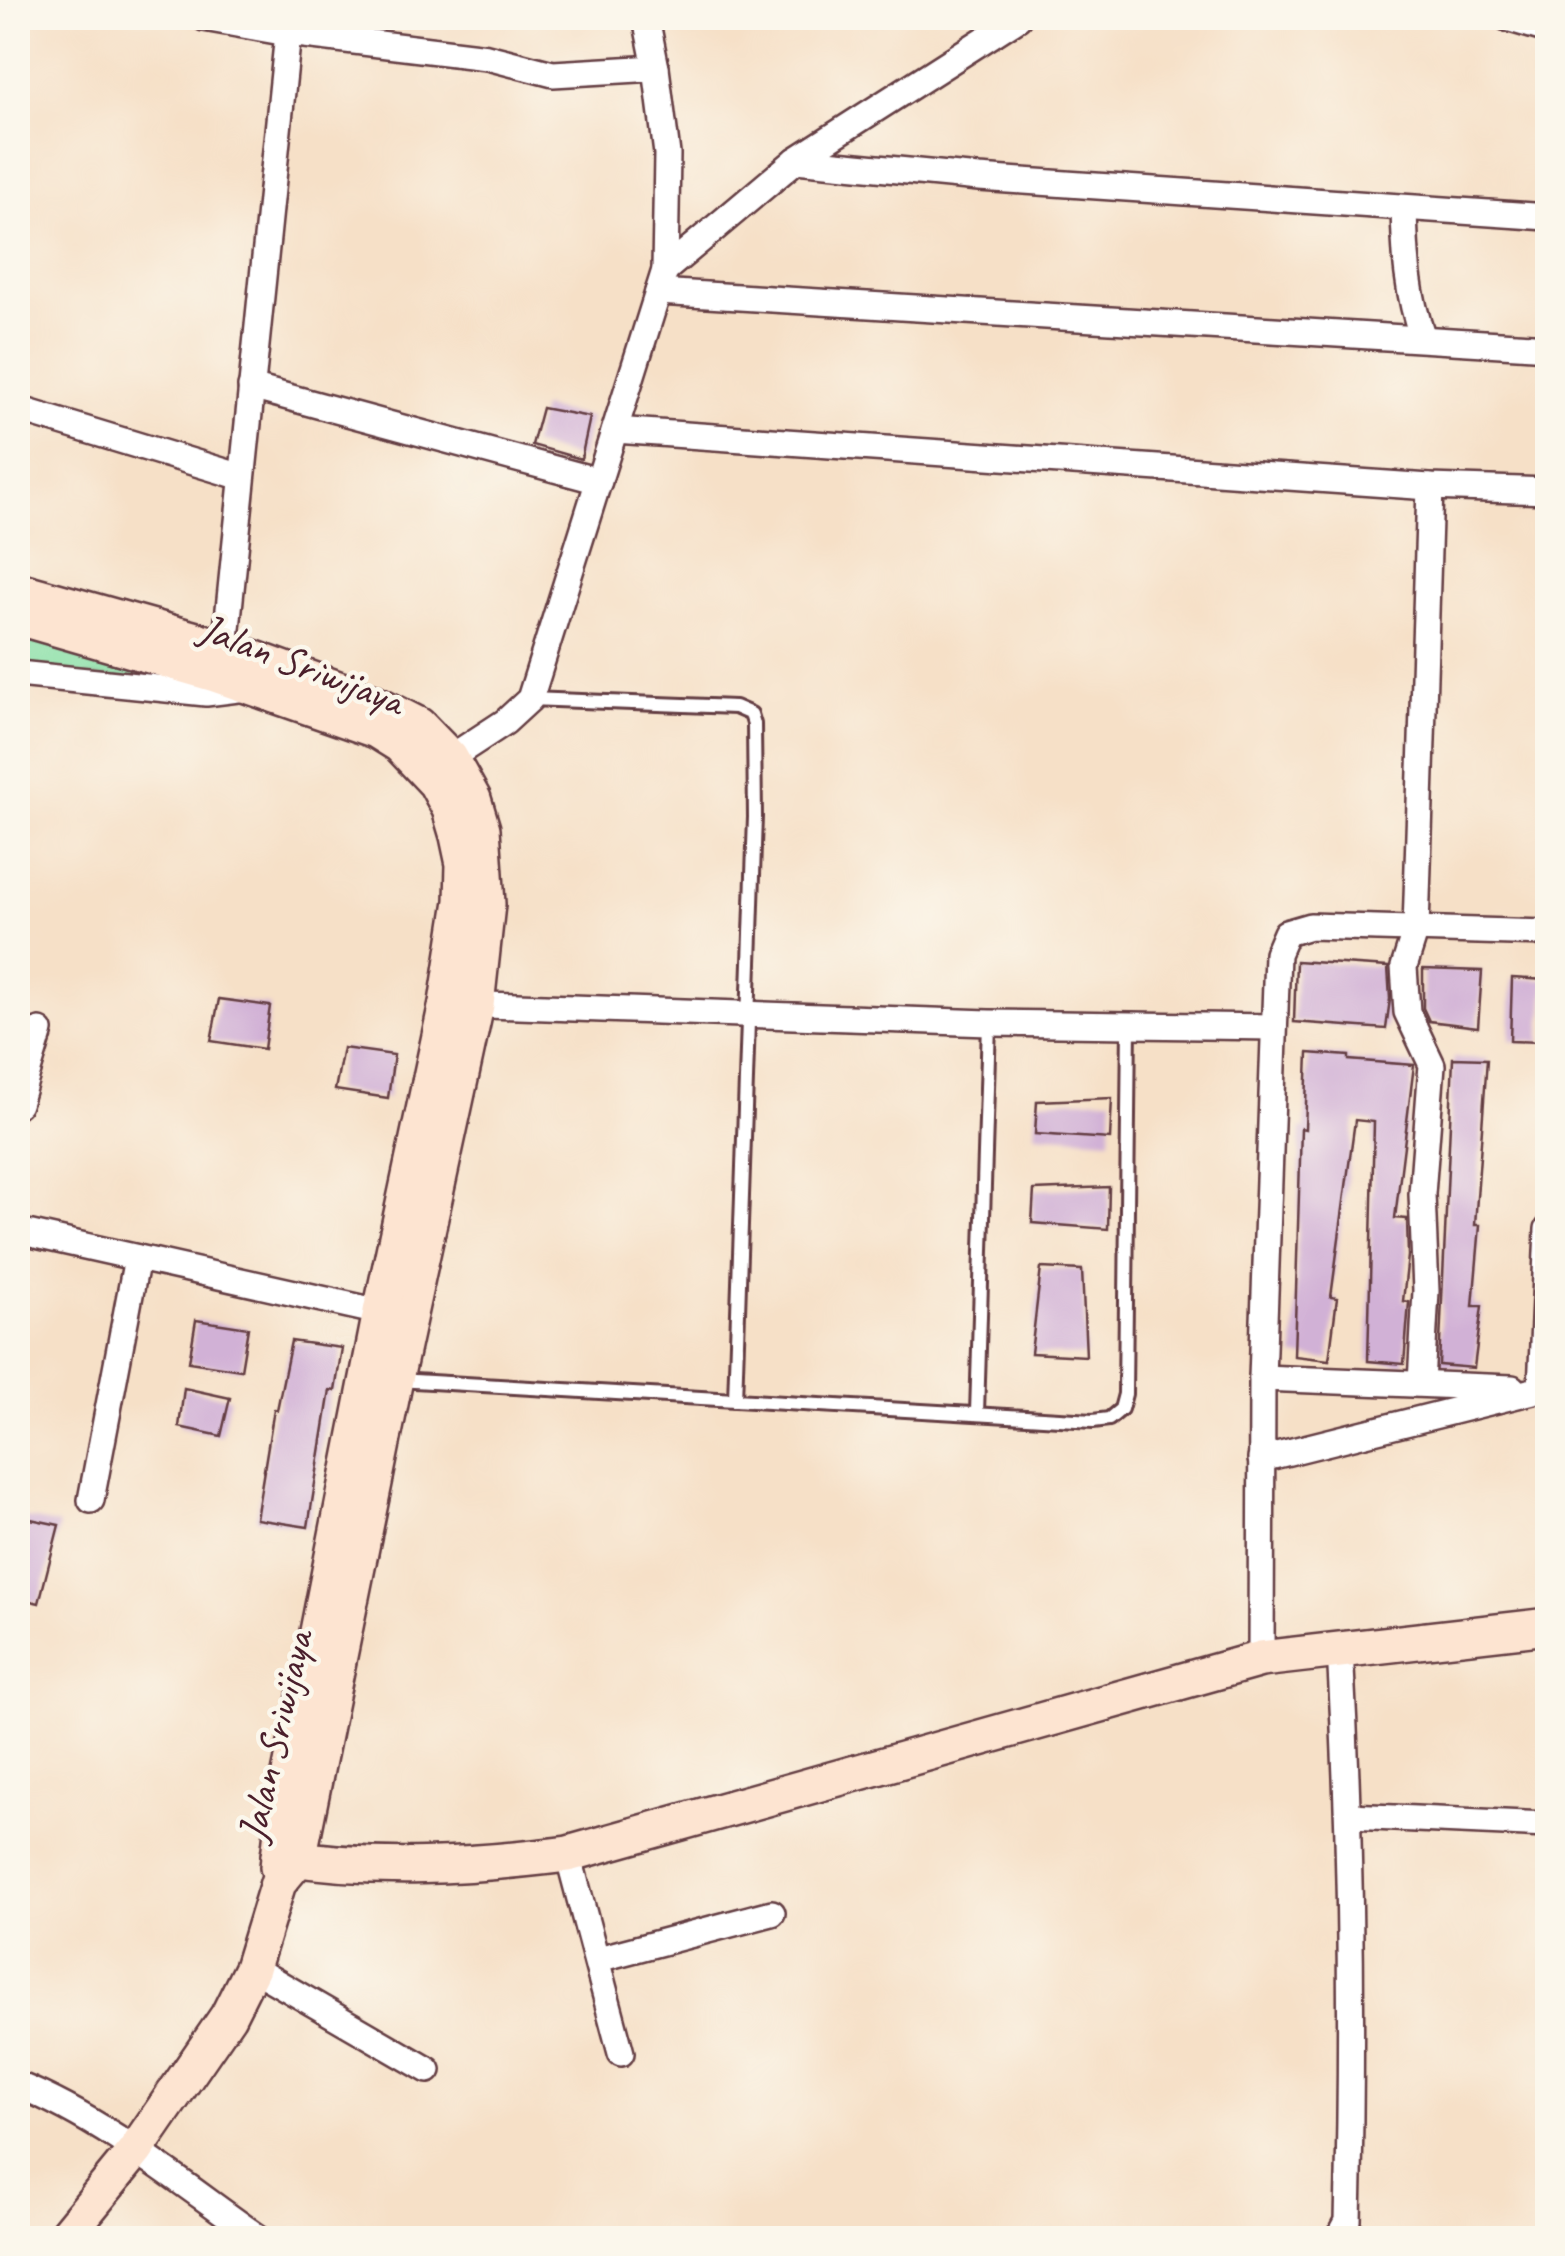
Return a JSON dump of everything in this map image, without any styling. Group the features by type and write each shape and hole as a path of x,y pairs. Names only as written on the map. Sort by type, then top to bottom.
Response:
{"main road":[{"name":"Jalan Sriwijaya","path":"18,590 225,648 371,701 418,725 450,758 473,799 482,828 486,866 487,904 461,1004 394,1316 285,1866 252,1968 228,2016 135,2150 64,2238"},
{"name":"Jalan Sriwijaya","path":"18,617 253,687 376,730 400,745 436,783 450,809 464,864 461,1004"},
{"name":"Jalan Sriwijaya","path":"344,1574 395,1380 394,1316"},
{"path":"285,1866 478,1865 568,1854 1261,1659 1548,1626"}],"street":[{"path":"204,18 288,33 487,57 553,74 656,68"},
{"path":"450,758 505,722 530,699 662,281 667,154 646,18"},
{"path":"662,281 796,160 1018,18"},
{"path":"1506,18 1548,30"},
{"path":"225,648 288,33"},
{"path":"796,160 979,178 1548,217"},
{"path":"1404,208 1410,305 1423,338"},
{"path":"662,281 1548,347"},
{"path":"251,388 600,481"},
{"path":"18,409 242,478"},
{"path":"616,430 1548,492"},
{"path":"1422,1383 1426,1291 1422,1194 1432,1065 1407,1012 1404,967 1416,929 1430,486"},
{"path":"18,674 206,693 253,687"},
{"path":"1261,1659 1262,1378 1277,954 1286,934 1295,928 1332,925 1548,933"},
{"path":"461,1004 989,1023 1274,1027"},
{"path":"18,1104 40,1031"},
{"path":"1544,1389 1548,1228"},
{"path":"18,1232 394,1316"},
{"path":"91,1500 137,1258"},
{"path":"1262,1378 1544,1389"},
{"path":"1261,1459 1544,1389"},
{"path":"1339,2238 1348,2221 1353,2038 1350,1816 1340,1649"},
{"path":"1350,1816 1548,1826"},
{"path":"568,1854 621,2053"},
{"path":"598,1959 772,1913"},
{"path":"252,1968 428,2070"},
{"path":"18,2084 135,2150 259,2238"}],"lane":[{"path":"530,699 735,707 750,714 755,744 755,799 735,1400"},
{"path":"978,1413 989,1023"},
{"path":"395,1380 1109,1420 1121,1409 1125,1394 1129,1023"}],"green space":[{"path":"18,618 248,686 18,673"}],"building":[{"path":"542,408 590,417 581,459 532,445"},
{"path":"1296,961 1388,967 1390,999 1386,1029 1294,1022"},
{"path":"1423,969 1482,971 1478,1027 1429,1021 1423,1008"},
{"path":"1512,978 1546,980 1540,1042 1510,1041"},
{"path":"219,999 270,1006 264,1049 211,1041"},
{"path":"343,1048 394,1055 388,1098 335,1090"},
{"path":"1308,1053 1414,1065 1395,1218 1407,1219 1403,1301 1409,1302 1404,1364 1368,1361 1374,1122 1355,1120 1331,1297 1337,1298 1329,1360 1294,1356 1301,1128 1305,1129"},
{"path":"1453,1058 1487,1059 1473,1306 1482,1306 1474,1368 1439,1365"},
{"path":"1112,1098 1110,1139 1035,1134 1037,1101"},
{"path":"1109,1187 1108,1229 1032,1223 1034,1190"},
{"path":"1041,1268 1082,1270 1086,1356 1031,1353"},
{"path":"196,1320 248,1328 241,1370 189,1362"},
{"path":"291,1341 342,1348 335,1391 330,1390 308,1527 256,1519 274,1409 277,1410"},
{"path":"184,1388 230,1398 221,1436 179,1427"},
{"path":"21,1517 59,1525 39,1603 18,1598"}]}
